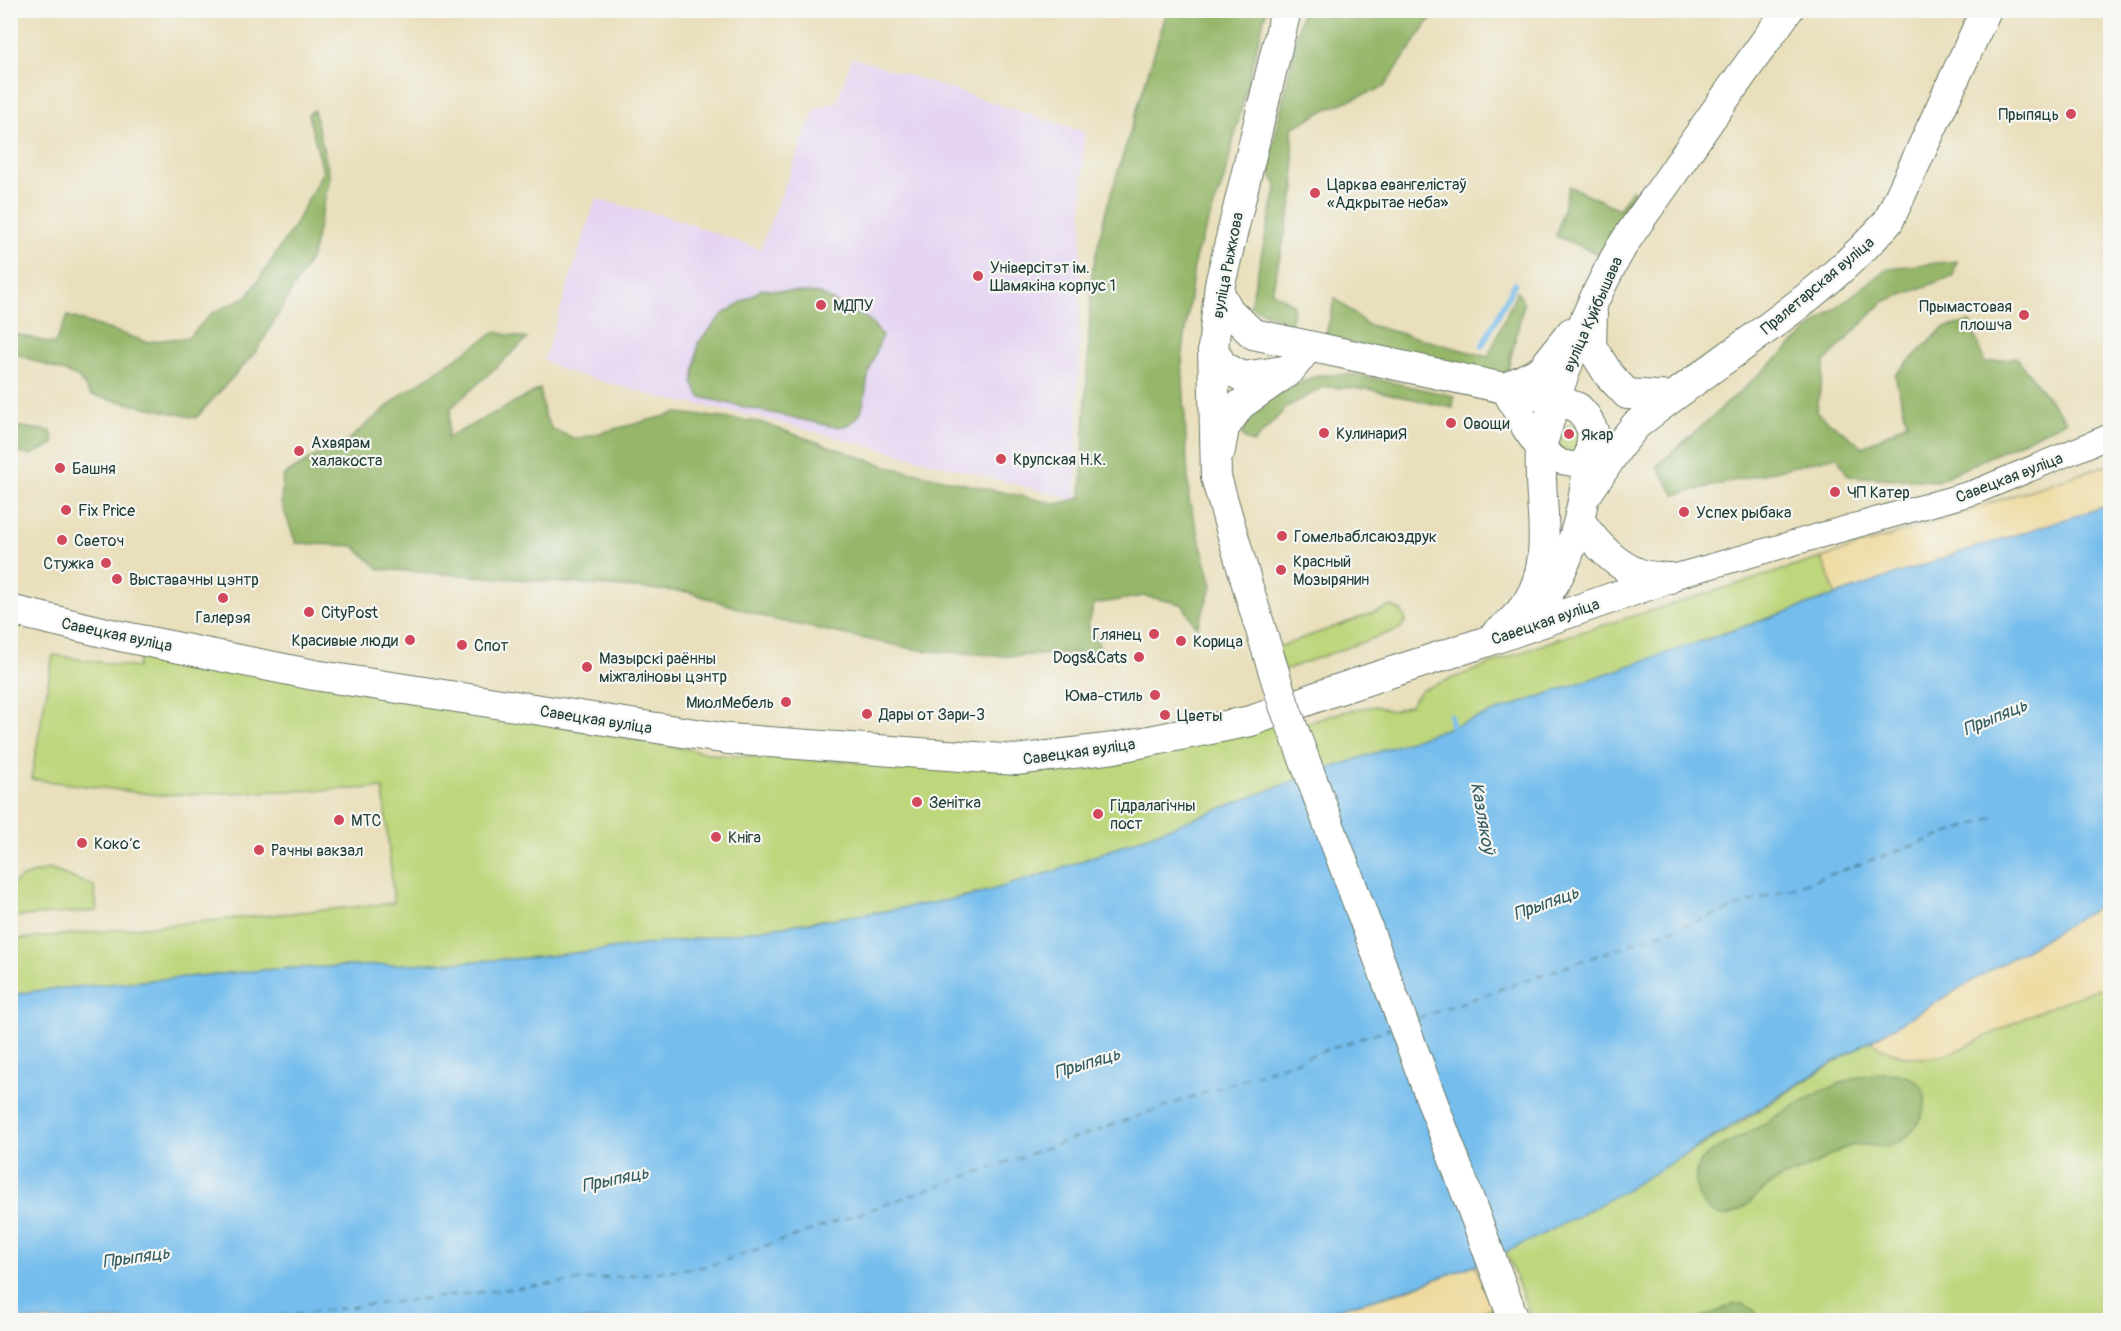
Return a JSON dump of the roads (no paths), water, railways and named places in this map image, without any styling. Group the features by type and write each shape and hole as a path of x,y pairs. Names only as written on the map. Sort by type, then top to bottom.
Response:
{"main road":[{"name":"вуліца Рыжкова","path":"1286,10 1219,293 1213,349 1216,477 1284,705 1514,1320"},
{"name":"вуліца Куйбышава","path":"1551,565 1541,448 1567,403 1592,305 1622,248 1732,87 1788,10"},
{"name":"Пралетарская вуліца","path":"1581,512 1619,446 1636,426 1793,308 1865,248 1888,222 1986,10"},
{"path":"1219,293 1229,310 1253,334 1308,347"},
{"path":"1541,448 1527,428 1506,388 1540,371 1592,305"},
{"path":"1592,305 1591,346 1609,375 1627,394 1672,397"},
{"path":"1290,370 1243,377 1222,366 1213,349 1308,347"},
{"path":"1216,477 1224,428 1229,420 1240,405 1290,370 1308,347"},
{"name":"Пралетарская вуліца","path":"1308,347 1360,356 1567,403 1607,409 1672,397"},
{"path":"1551,565 1564,567 1581,512 1593,430 1586,417 1567,403"},
{"path":"1581,512 1594,541 1623,565 1641,574 1669,578"},
{"path":"1551,565 1565,589 1597,603"},
{"path":"1482,644 1521,625 1550,592 1551,565"},
{"name":"Савецкая вуліца","path":"10,610 120,636 314,675 728,739 1016,760 1114,748 1251,721 1330,692 1482,644 1669,578"}],"street":[{"name":"Савецкая вуліца","path":"1669,578 1975,492 2110,436"},
{"path":"1541,448 1561,462 1578,465 1590,452"}],"water":[{"path":"2110,505 2110,900 1834,1062 1632,1186 1548,1232 1479,1263 1400,1291 1293,1320 11,1320 11,995 42,990 275,969 540,957 688,940 880,912 971,896 1055,871 1299,779 1952,555"}],"waterway":[{"name":"Казлякоў","path":"1482,346 1515,283"},
{"name":"Казлякоў","path":"1450,715 1453,734"}],"place":[{"name":"Прыпяць","path":"2071,114"},
{"name":"Царква евангелістаў «Адкрытае неба»","path":"1315,193"},
{"name":"Універсітэт ім. Шамякіна корпус 1","path":"978,276"},
{"name":"МДПУ","path":"821,305"},
{"name":"Прымастовая плошча","path":"2024,315"},
{"name":"Овощи","path":"1451,423"},
{"name":"КулинариЯ","path":"1324,433"},
{"name":"Якар","path":"1569,434"},
{"name":"Ахвярам халакоста","path":"299,451"},
{"name":"Крупская Н.К.","path":"1001,459"},
{"name":"Башня","path":"60,468"},
{"name":"ЧП Катер","path":"1835,492"},
{"name":"Fix Price","path":"66,510"},
{"name":"Успех рыбака","path":"1684,512"},
{"name":"Гомельаблсаюздрук","path":"1282,536"},
{"name":"Светоч","path":"62,540"},
{"name":"Стужка","path":"106,563"},
{"name":"Красный Мозырянин","path":"1281,570"},
{"name":"Выставачны цэнтр","path":"117,579"},
{"name":"Галерэя","path":"223,598"},
{"name":"CityPost","path":"309,612"},
{"name":"Глянец","path":"1154,634"},
{"name":"Красивые люди","path":"410,640"},
{"name":"Корица","path":"1181,641"},
{"name":"Спот","path":"462,645"},
{"name":"Dogs&Cats","path":"1139,657"},
{"name":"Мазырскі раённы міжгаліновы цэнтр","path":"587,667"},
{"name":"Юма-стиль","path":"1155,695"},
{"name":"МиолМебель","path":"786,702"},
{"name":"Дары от Зари-3","path":"867,714"},
{"name":"Цветы","path":"1165,715"},
{"name":"Зенітка","path":"917,802"},
{"name":"Гідралагічны пост","path":"1098,814"},
{"name":"МТС","path":"339,820"},
{"name":"Кніга","path":"716,837"},
{"name":"Кокоʼс","path":"82,843"},
{"name":"Рачны вакзал","path":"259,850"}]}
